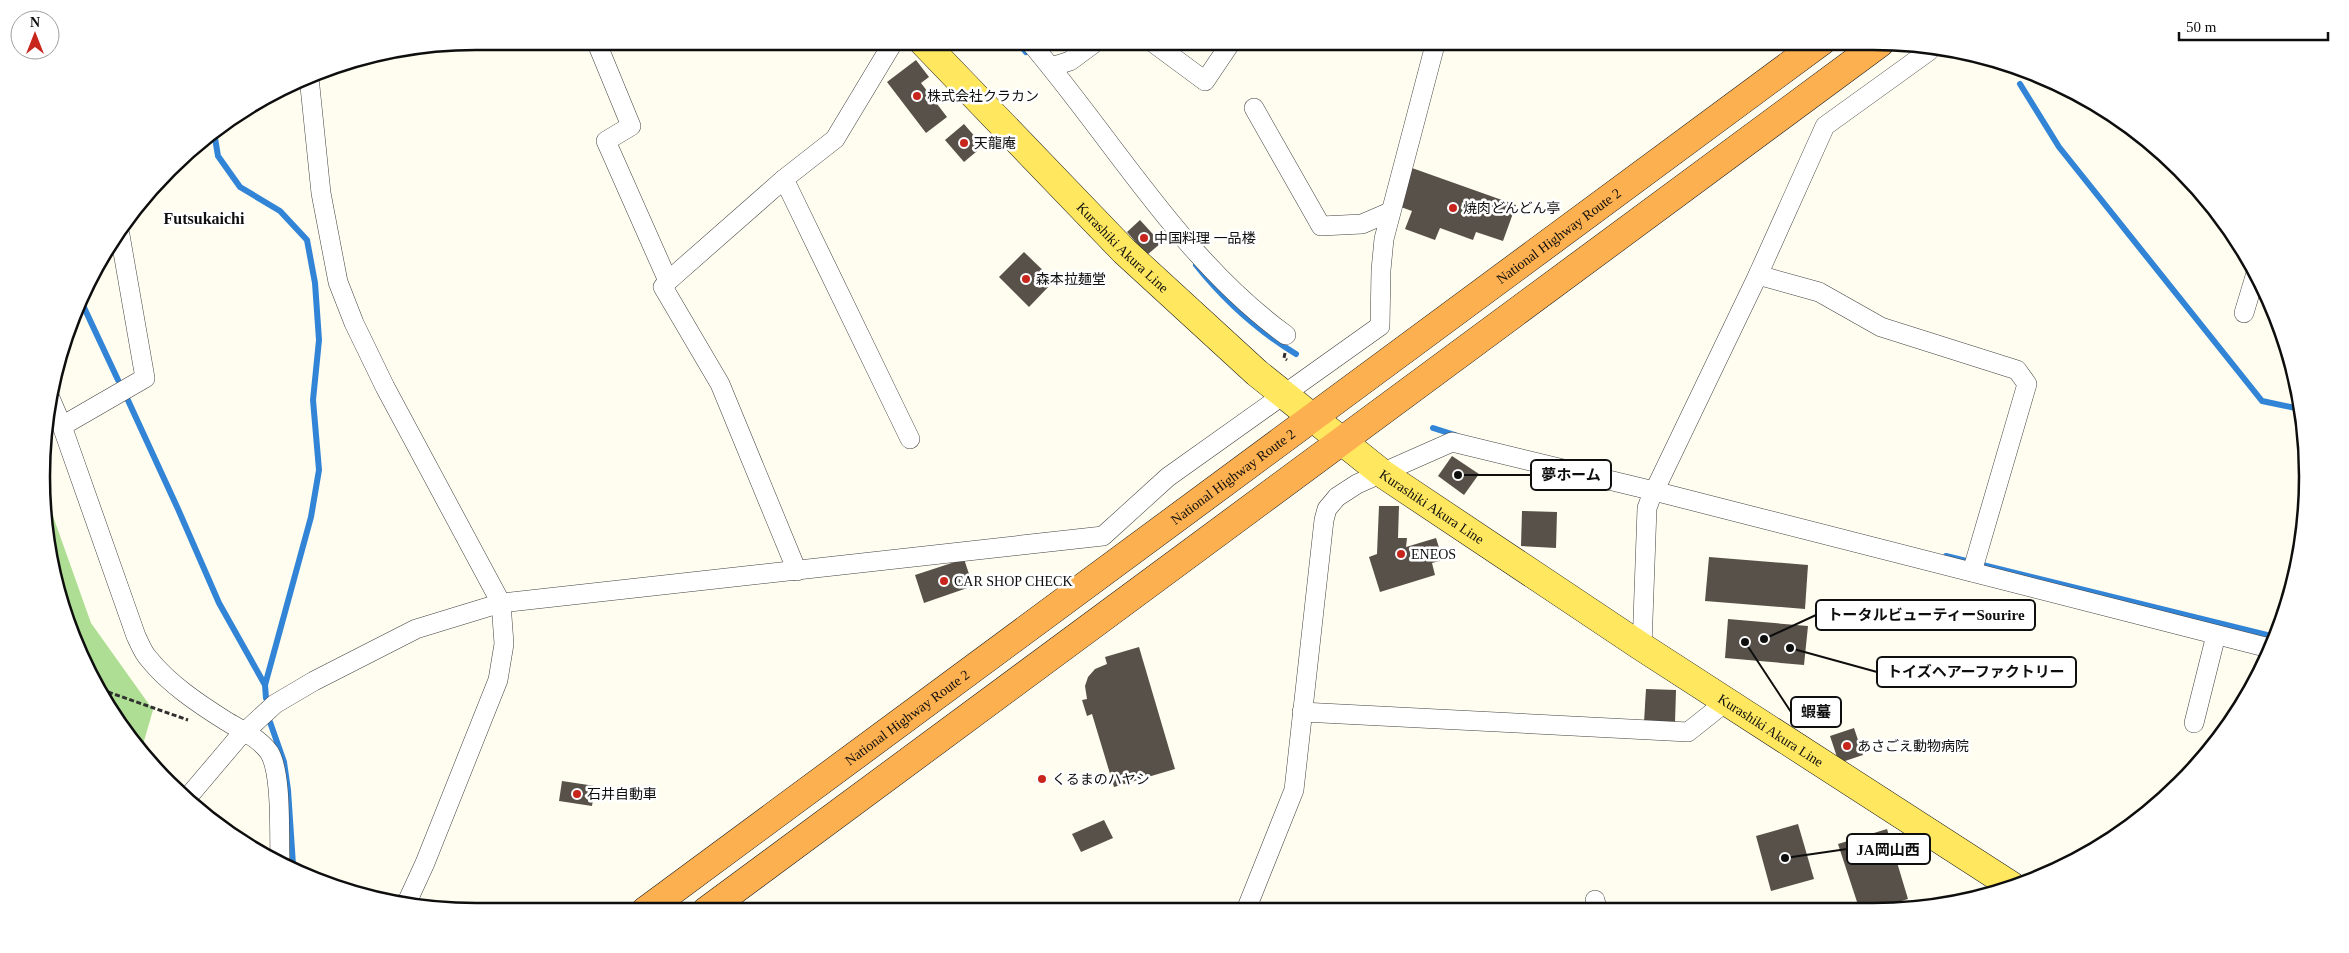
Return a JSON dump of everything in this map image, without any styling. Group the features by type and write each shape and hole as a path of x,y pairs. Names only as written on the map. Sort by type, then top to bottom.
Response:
{"highway":[{"name":"National Highway Route 2","path":"657,903 1810,50"},
{"path":"717,903 1869,50"}],"main road":[{"name":"Kurashiki Akura Line","path":"931,50 1124,252 1237,354 1382,474 1642,647 2005,881"}],"street":[{"path":"600,50 631,126 606,141 668,281"},
{"path":"797,572 720,384 663,287 784,179 836,139 889,50"},
{"path":"1037,50 1192,247 1226,286 1285,344"},
{"path":"1051,67 1070,61 1085,50"},
{"path":"1163,50 1205,81 1226,50"},
{"path":"191,793 246,731 275,704 314,681 416,629 501,603 797,572 1103,536 1168,478 1380,326 1381,270 1384,239 1434,50"},
{"path":"1642,647 1647,508 1758,275 1825,126 1924,54"},
{"path":"310,84 321,193 338,282 354,323 385,387 501,603 504,644 498,680 409,897"},
{"path":"1254,108 1321,226 1362,224 1390,212"},
{"path":"784,179 910,438"},
{"path":"62,426 146,378 121,241"},
{"path":"1758,275 1819,292 1881,327 2017,370 2027,384 1974,565"},
{"path":"2244,313 2253,284"},
{"path":"55,411 136,636 147,658 182,690 227,722 246,731 269,752 277,777 280,855"},
{"path":"1249,903 1294,790 1327,509 1337,497 1357,484 1452,442 1657,486 1974,565 2216,636 2264,647"},
{"path":"2194,723 2216,636"},
{"path":"1302,712 1688,732 1727,701"}],"path":[{"path":"1285,344 1284,358 1287,360"},
{"path":"108,692 191,722"}],"green space":[{"path":"52,513 91,623 153,710 144,743 107,690 82,640 58,560"}],"building":[{"path":"916,60 929,77 921,83 947,117 926,133 887,82"},
{"path":"964,124 983,146 964,162 945,140"},
{"path":"1412,168 1516,205 1503,241 1476,232 1473,240 1440,228 1435,240 1405,229 1412,211 1398,206"},
{"path":"1140,220 1161,243 1147,255 1127,232"},
{"path":"1024,252 1054,281 1029,307 999,277"},
{"path":"1452,456 1479,474 1464,495 1438,476"},
{"path":"1379,506 1399,506 1398,538 1407,538 1406,547 1436,538 1443,560 1432,563 1435,575 1380,592 1369,557 1377,554"},
{"path":"1522,511 1557,512 1556,548 1521,546"},
{"path":"1709,557 1808,565 1805,609 1705,601"},
{"path":"964,559 973,586 924,603 915,575"},
{"path":"1728,619 1808,626 1804,665 1725,658"},
{"path":"1139,647 1175,769 1114,787 1092,714 1087,716 1082,700 1087,699 1085,686 1088,677 1095,669 1107,664 1105,657"},
{"path":"1646,689 1676,690 1675,723 1644,722"},
{"name":"あさごえ動物病院","path":"1854,728 1863,755 1839,763 1830,736"},
{"path":"562,781 595,786 592,806 559,801"},
{"path":"1104,820 1113,838 1081,852 1072,834"},
{"path":"1798,824 1814,879 1771,891 1756,836"},
{"path":"1887,829 1908,899 1898,902 1857,903 1838,844"}],"waterway":[{"path":"2020,84 2059,147 2262,401 2293,408"},
{"path":"215,139 218,156 240,187 280,211 307,240 315,283 319,340 313,400 319,470 311,517 265,685 266,698"},
{"path":"1196,265 1242,314 1296,354"},
{"path":"84,308 118,380"},
{"path":"126,396 219,603 265,685"},
{"path":"1433,428 1455,435"},
{"path":"1946,556 2269,635"},
{"path":"270,722 284,762 288,790 293,861"}],"place":[{"name":"株式会社クラカン","path":"917,96"},
{"name":"天龍庵","path":"964,143"},
{"name":"焼肉どんどん亭","path":"1453,208"},
{"name":"中国料理 一品楼","path":"1144,238"},
{"name":"森本拉麺堂","path":"1026,279"},
{"name":"夢ホーム","path":"1458,475"},
{"name":"ENEOS","path":"1401,554"},
{"name":"CAR SHOP CHECK","path":"944,581"},
{"name":"トータルビューティーSourire","path":"1764,639"},
{"name":"蝦蟇","path":"1745,642"},
{"name":"トイズヘアーファクトリー","path":"1790,648"},
{"name":"あさごえ動物病院","path":"1847,746"},
{"name":"くるまのハヤシ","path":"1042,779"},
{"name":"石井自動車","path":"577,794"},
{"name":"JA岡山西","path":"1785,858"}],"district":[{"name":"Futsukaichi","path":"204,218"}]}
